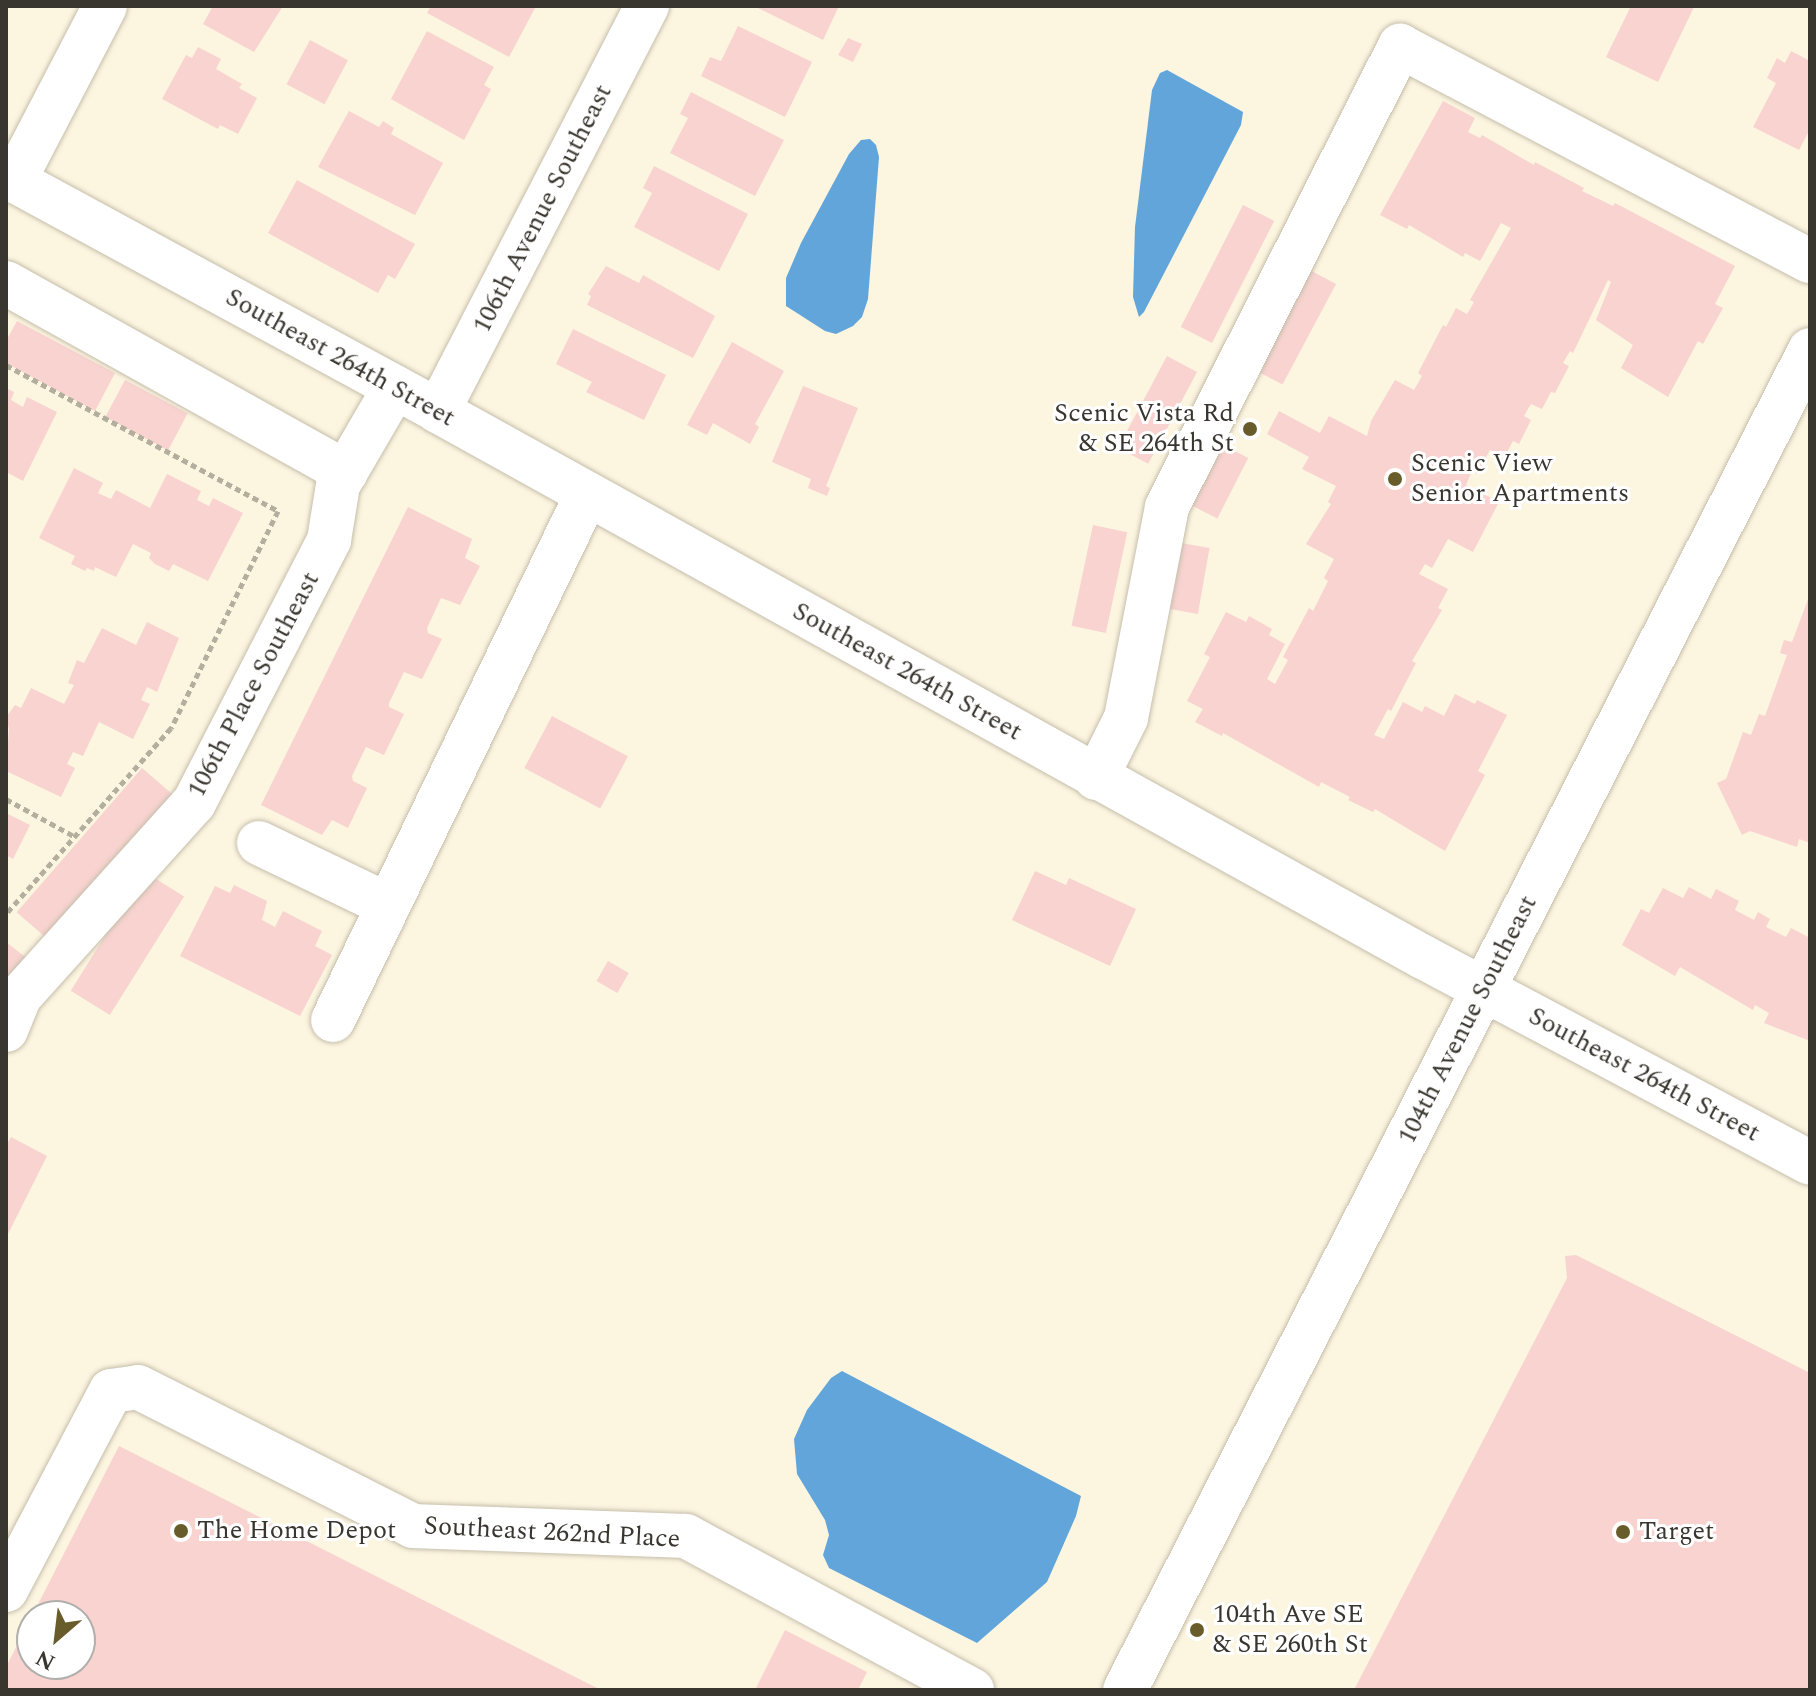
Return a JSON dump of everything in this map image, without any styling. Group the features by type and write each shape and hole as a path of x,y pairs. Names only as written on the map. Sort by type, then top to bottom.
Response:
{"street":[{"path":"10,178 105,6"},
{"name":"106th Avenue Southeast","path":"438,411 647,6"},
{"path":"1096,778 1126,718 1167,507 1400,46 1810,261"},
{"name":"Southeast 264th Street","path":"10,178 395,387 1096,778 1484,990 1810,1163"},
{"path":"6,283 346,472"},
{"name":"104th Avenue Southeast","path":"1125,1690 1810,350"},
{"name":"106th Place Southeast","path":"6,1030 20,996 194,803 329,540 338,485 395,387"},
{"path":"333,1020 587,494"},
{"path":"259,843 388,905"},
{"name":"Southeast 262nd Place","path":"6,1590 111,1391 138,1387 413,1526 686,1536 921,1678 972,1690"}],"path":[{"path":"6,365 278,511 171,728 6,914"},
{"path":"6,799 74,836"}],"water":[{"path":"1167,70 1243,112 1241,125 1139,317 1133,297 1135,227 1152,90 1160,73"},
{"path":"870,139 876,145 879,157 868,299 862,317 853,326 836,334 825,331 786,306 786,278 801,243 849,154 861,140"},
{"path":"842,1371 1081,1496 1076,1516 1047,1582 977,1643 829,1568 823,1555 829,1535 825,1520 797,1474 794,1439 807,1410 831,1378"}],"building":[{"path":"213,6 283,6 254,52 203,24"},
{"path":"431,6 535,8 509,57 427,13"},
{"path":"754,6 839,6 823,40"},
{"path":"1631,6 1694,7 1658,82 1606,57"},
{"path":"738,26 812,62 785,117 701,76 710,57 721,61"},
{"path":"427,31 494,67 484,85 491,89 464,140 391,99"},
{"path":"848,38 862,44 853,62 838,55"},
{"path":"310,40 348,60 324,104 287,84"},
{"path":"198,47 221,59 216,69 242,84 239,88 257,98 238,134 220,125 218,129 162,99 186,55 192,58"},
{"path":"1791,51 1810,61 1810,129 1799,150 1753,127 1776,83 1767,78 1777,58 1785,63"},
{"path":"691,92 784,140 755,196 670,153 688,118 680,114"},
{"name":"Scenic View Senior Apartments","path":"1443,101 1475,118 1468,132 1480,138 1482,135 1534,165 1535,162 1584,188 1582,191 1613,206 1615,203 1735,266 1715,304 1723,308 1703,344 1698,341 1668,397 1621,368 1633,345 1596,320 1611,282 1608,280 1573,353 1570,351 1563,363 1569,366 1555,393 1551,392 1542,409 1531,404 1524,416 1531,420 1519,444 1513,441 1504,458 1490,450 1477,474 1472,471 1466,485 1499,502 1473,552 1448,539 1432,568 1425,564 1419,574 1448,589 1438,608 1442,610 1412,661 1416,663 1391,711 1388,709 1374,735 1384,739 1403,702 1422,712 1425,706 1444,716 1455,694 1475,704 1477,700 1507,715 1478,771 1485,775 1445,851 1375,809 1373,812 1348,800 1350,797 1321,782 1319,787 1223,733 1222,736 1195,722 1203,709 1187,701 1210,657 1204,654 1226,612 1246,622 1249,616 1272,629 1269,635 1285,644 1267,679 1275,684 1288,660 1283,657 1309,608 1313,611 1328,581 1324,578 1334,559 1306,544 1331,504 1328,502 1336,486 1302,469 1309,457 1267,434 1279,411 1320,433 1329,416 1367,436 1371,421 1395,380 1414,390 1422,376 1418,373 1443,325 1446,327 1456,308 1467,314 1474,302 1470,300 1511,228 1501,223 1480,261 1465,253 1463,257 1409,225 1407,229 1380,215"},
{"path":"349,111 379,127 383,121 394,128 391,134 443,163 415,215 318,167"},
{"path":"654,166 748,214 719,271 634,227 652,193 643,188"},
{"path":"297,180 415,244 395,279 388,275 378,293 268,233"},
{"path":"1243,205 1274,221 1212,343 1181,327"},
{"path":"606,266 639,283 643,275 715,316 693,358 587,305 591,296 588,294"},
{"path":"1306,268 1336,284 1283,385 1252,369"},
{"path":"17,321 115,373 95,411 6,363 6,341"},
{"path":"573,329 666,375 644,420 586,392 592,382 556,364"},
{"path":"732,342 784,371 755,424 759,427 750,444 713,423 707,435 687,425"},
{"path":"1167,356 1197,372 1148,464 1118,448"},
{"path":"125,380 188,413 168,450 105,417"},
{"path":"803,386 858,408 826,486 830,488 827,496 808,488 811,479 772,462"},
{"path":"6,388 14,392 11,400 23,407 27,397 57,412 23,481 6,472"},
{"path":"1217,442 1248,458 1217,518 1186,503"},
{"path":"74,468 103,483 98,493 111,499 116,490 150,508 167,474 201,491 197,500 209,506 213,498 243,513 208,581 173,564 169,571 149,558 151,553 133,544 116,577 95,567 94,571 87,568 85,571 71,564 75,556 39,538"},
{"path":"408,507 472,539 465,558 480,566 460,605 441,598 427,628 428,633 442,639 422,679 404,672 389,707 404,714 384,755 366,747 352,776 353,781 367,788 348,828 332,820 322,835 261,805"},
{"path":"1093,525 1127,532 1106,633 1072,626"},
{"path":"1176,542 1209,548 1198,614 1164,608"},
{"path":"1810,594 1810,843 1799,839 1797,847 1750,831 1742,835 1717,783 1726,779 1743,732 1751,735 1759,714 1765,716 1787,655 1780,653 1784,640 1792,642"},
{"path":"147,622 179,638 157,692 147,687 141,700 150,704 133,739 99,722 83,756 73,752 67,764 75,768 61,797 6,771 9,729 6,717 15,705 21,708 31,688 64,704 74,685 68,683 77,660 84,663 102,628 136,645"},
{"path":"552,716 628,756 600,808 524,768"},
{"path":"142,768 175,797 50,941 17,912"},
{"path":"6,813 30,825 13,859 6,855"},
{"path":"1035,871 1066,885 1069,878 1136,909 1110,966 1012,920"},
{"path":"145,872 184,896 110,1015 71,991"},
{"path":"234,885 267,901 262,920 275,927 283,911 322,931 315,946 332,955 300,1016 180,956 215,886 230,893"},
{"path":"1689,887 1711,899 1716,889 1739,901 1735,910 1754,920 1758,912 1770,919 1766,927 1786,937 1791,928 1810,938 1810,1041 1764,1023 1769,1013 1755,1005 1753,1010 1680,967 1675,976 1622,945 1641,909 1649,913 1663,888 1683,898"},
{"path":"6,942 29,960 6,991"},
{"path":"608,961 629,973 617,993 596,981"},
{"path":"11,1137 47,1156 6,1238 6,1146"},
{"name":"Target","path":"1576,1255 1810,1373 1810,1690 1354,1690 1567,1278 1565,1256"},
{"name":"The Home Depot","path":"119,1446 601,1690 6,1690 6,1667 16,1647 16,1680 96,1680 96,1600 40,1600"},
{"path":"785,1630 867,1672 858,1690 755,1690"}],"place":[{"name":"Scenic Vista Rd & SE 264th St","path":"1250,429"},
{"name":"Scenic View Senior Apartments","path":"1395,479"},
{"name":"The Home Depot","path":"181,1531"},
{"name":"Target","path":"1623,1532"},
{"name":"104th Ave SE & SE 260th St","path":"1197,1630"}]}
